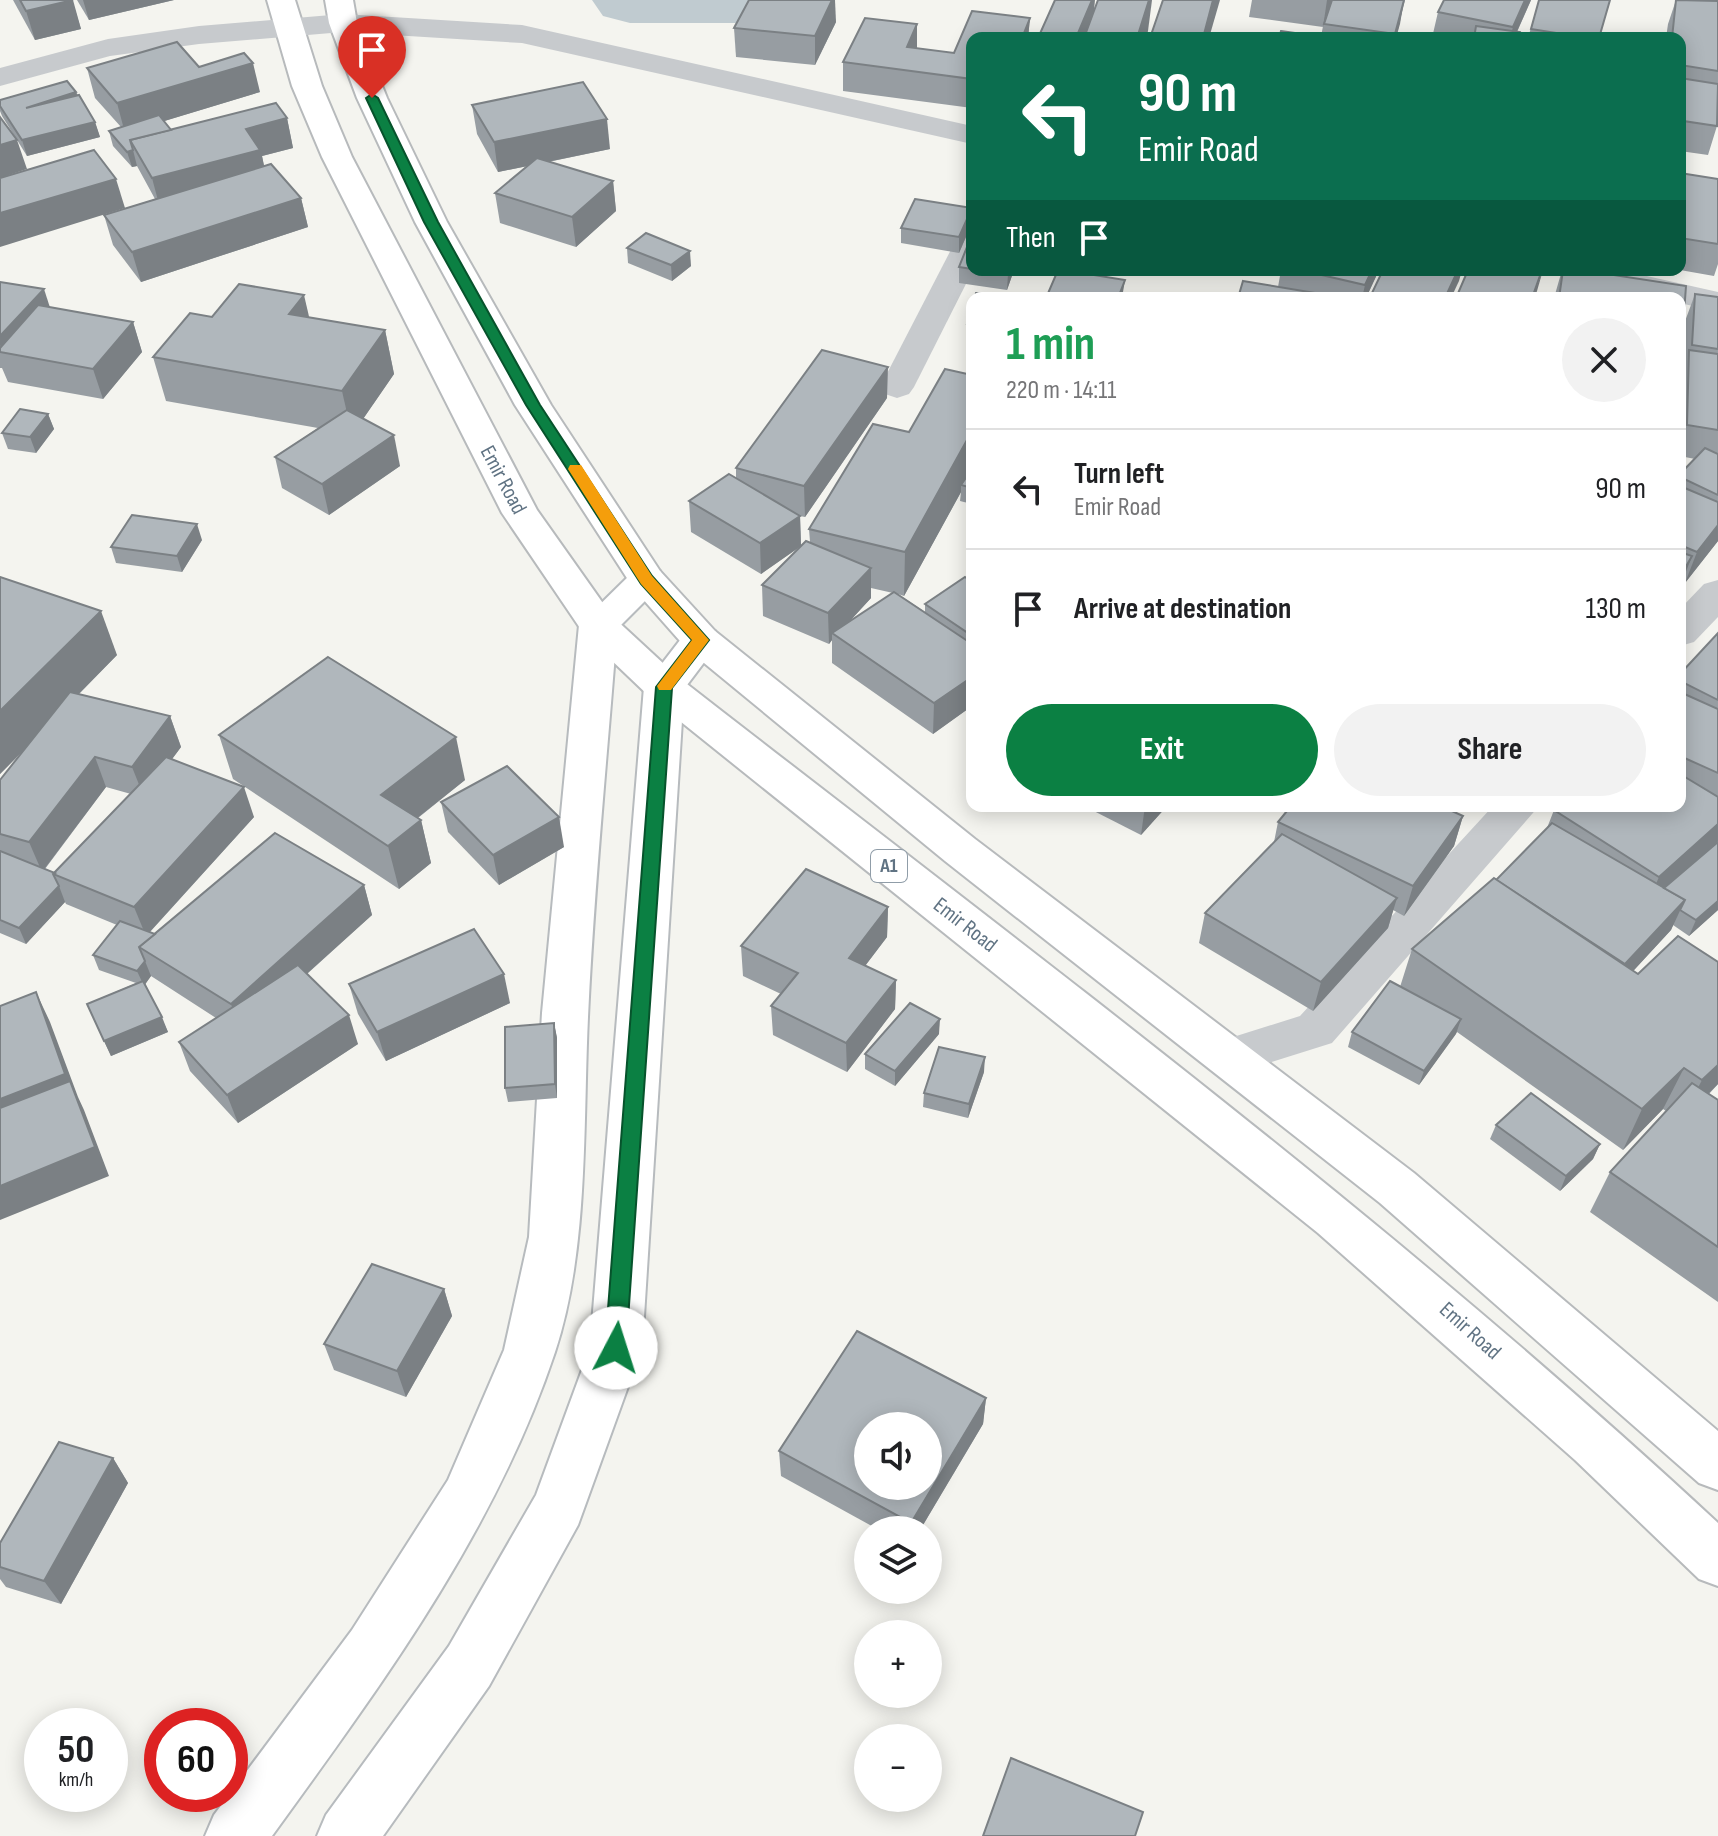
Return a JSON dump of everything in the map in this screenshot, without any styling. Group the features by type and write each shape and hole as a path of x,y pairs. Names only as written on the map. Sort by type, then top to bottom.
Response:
{"main road":[{"path":"341,12 372,98 431,222 533,405 647,580 701,640 960,850 1397,1188 1718,1465"},
{"name":"Emir Road","path":"284,13 337,157 513,499 598,625 664,687 1420,1287 1652,1495 1718,1560"},
{"path":"235,1836 372,1650 468,1497 530,1350 554,1237 565,1013 598,625 647,580"},
{"path":"347,1836 469,1666 559,1507 616,1348 664,687 701,640"}],"street":[{"path":"0,77 108,48 284,13 341,12 522,34 966,134"},
{"path":"897,387 966,252"},
{"path":"1603,276 1674,292"},
{"path":"1686,295 1718,302"},
{"path":"1686,627 1718,593"},
{"path":"1227,1057 1316,1030 1513,812"}],"building":[{"path":"20,0 73,0 26,11"},
{"path":"749,0 832,0 815,36 734,28"},
{"path":"1055,0 1092,0 1079,32 1041,32"},
{"path":"1098,0 1149,0 1139,32 1086,32"},
{"path":"1163,0 1213,0 1205,32 1152,32"},
{"path":"1332,0 1404,0 1396,32 1324,24"},
{"path":"1444,0 1525,0 1513,27 1438,12"},
{"path":"1539,0 1610,0 1601,32 1531,29"},
{"path":"1676,0 1718,1 1718,71 1686,66 1686,32 1673,32"},
{"path":"972,11 1030,18 1024,32 966,32 966,78 843,62 865,18 917,24 907,47 954,53"},
{"path":"1476,26 1520,32 1475,32"},
{"path":"177,42 199,67 244,53 253,63 117,103 87,68"},
{"path":"1686,79 1718,84 1717,126 1686,121"},
{"path":"67,81 76,92 26,108 79,95 95,122 22,140 0,106 0,100"},
{"path":"583,82 607,119 494,142 472,105"},
{"path":"276,103 287,118 246,129 260,150 152,178 130,140"},
{"path":"159,115 171,130 130,140 133,150 127,152 109,131"},
{"path":"0,117 17,140 0,145"},
{"path":"94,150 116,179 0,213 0,178"},
{"path":"537,158 613,181 572,217 495,193"},
{"path":"271,164 301,198 132,252 104,215"},
{"path":"1686,174 1718,179 1718,244 1686,239"},
{"path":"915,199 966,207 966,221 959,237 901,228"},
{"path":"646,233 690,251 671,265 627,248"},
{"path":"966,250 966,268 959,267"},
{"path":"1055,276 1100,276 1125,280 1120,292 1049,292"},
{"path":"1326,276 1369,276 1365,285"},
{"path":"1380,276 1455,276 1448,292 1372,292"},
{"path":"1465,276 1540,276 1534,292 1459,292"},
{"path":"1562,276 1620,276 1686,286 1686,292 1560,292"},
{"path":"1243,281 1309,292 1240,292"},
{"path":"0,282 44,289 0,336"},
{"path":"239,284 304,295 289,314 385,330 342,391 153,357 190,313 212,317"},
{"path":"1695,294 1718,297 1718,349 1692,345"},
{"path":"38,305 133,322 93,369 0,352 0,348"},
{"path":"822,350 888,367 804,486 736,468"},
{"path":"1689,350 1718,354 1718,430 1687,425"},
{"path":"945,369 966,374 966,442 905,552 809,529 873,424 909,432"},
{"path":"20,409 48,414 30,437 2,433"},
{"path":"347,410 394,435 322,484 275,457"},
{"path":"1705,448 1718,454 1718,495 1686,480 1686,468"},
{"path":"729,474 800,516 760,543 689,501"},
{"path":"1686,489 1718,502 1718,525 1697,552 1686,547"},
{"path":"132,515 197,524 177,556 111,547"},
{"path":"806,541 871,568 828,613 762,585"},
{"path":"0,577 101,611 0,711"},
{"path":"965,577 966,632 925,604"},
{"path":"894,592 966,640 966,681 934,703 832,633"},
{"path":"1718,633 1718,700 1686,684 1686,668"},
{"path":"328,657 456,737 381,795 421,820 388,846 219,735"},
{"path":"70,692 170,716 132,767 95,757 29,842 0,834 0,780"},
{"path":"1686,695 1718,709 1718,773 1686,759"},
{"path":"166,757 244,787 134,907 53,874"},
{"path":"507,766 559,817 493,855 441,802"},
{"path":"1686,778 1718,797 1718,824 1659,877 1557,812 1686,812"},
{"path":"1286,812 1454,812 1463,816 1413,886 1278,822"},
{"path":"1552,823 1685,900 1625,964 1496,880"},
{"path":"275,833 364,885 231,1004 139,947"},
{"path":"1282,834 1397,898 1321,982 1205,913"},
{"path":"1718,842 1718,901 1696,920 1680,910 1685,900 1664,888"},
{"path":"0,851 55,873 59,886 19,928 0,920"},
{"path":"806,869 888,907 849,958 896,980 846,1043 771,1006 798,973 741,946"},
{"path":"1494,878 1638,974 1678,936 1718,962 1718,1065 1702,1080 1684,1068 1642,1109 1412,949"},
{"path":"120,921 155,934 139,947 145,961 137,971 93,955"},
{"path":"474,929 504,974 377,1032 349,984"},
{"path":"298,965 349,1015 227,1095 179,1042"},
{"path":"143,981 162,1017 104,1041 87,1004"},
{"path":"1390,981 1461,1019 1424,1071 1352,1032"},
{"path":"36,992 65,1074 0,1099 0,1006"},
{"path":"910,1003 940,1019 895,1071 865,1054"},
{"path":"554,1023 555,1084 505,1088 505,1027"},
{"path":"939,1047 985,1057 969,1104 924,1093"},
{"path":"70,1081 95,1147 0,1186 0,1108"},
{"path":"1692,1083 1718,1100 1718,1247 1610,1172"},
{"path":"1531,1093 1600,1144 1566,1176 1496,1125"},
{"path":"372,1264 444,1289 397,1371 324,1344"},
{"path":"857,1331 986,1398 942,1471 942,1412 854,1412 854,1492 779,1451"},
{"path":"59,1442 113,1458 44,1581 0,1567 0,1543"},
{"path":"869,1500 925,1500 915,1516 898,1516"},
{"path":"1011,1758 1143,1812 1135,1836 983,1836"}],"waterway":[{"path":"630,0 795,0"}],"slow traffic":[{"path":"575,469 647,580 701,640 665,686"}],"route":[{"path":"372,98 431,222 533,405 647,580 701,640 664,687 616,1348"}]}
